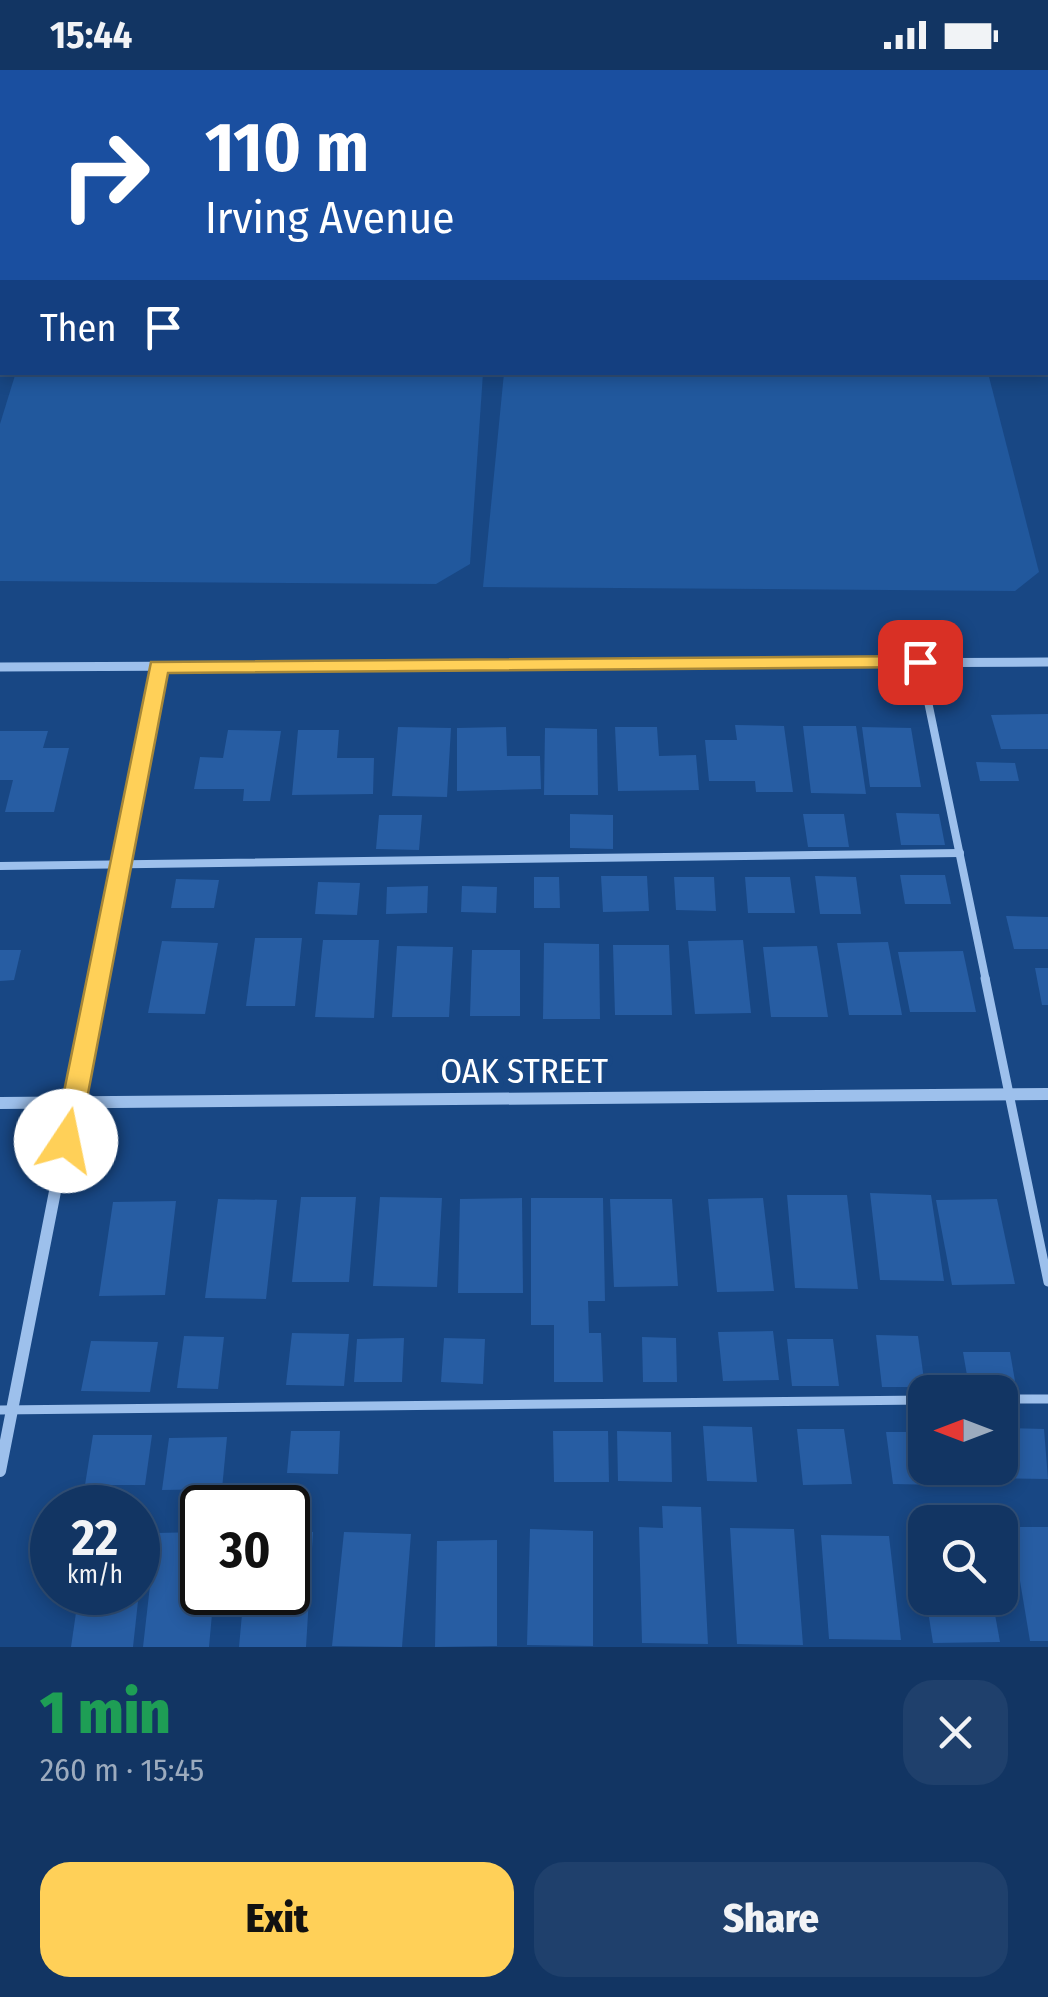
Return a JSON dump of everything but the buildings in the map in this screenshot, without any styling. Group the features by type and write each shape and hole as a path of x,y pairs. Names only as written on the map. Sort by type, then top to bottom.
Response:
{"street":[{"path":"0,667 1048,662"},
{"path":"0,1471 6,1410 74,1103 159,666"},
{"name":"OAK STREET","path":"0,1104 1048,1094"}],"lane":[{"path":"920,662 1048,1282"},
{"path":"0,866 960,853"},
{"path":"1018,1400 1048,1399"},
{"path":"6,1410 908,1400"}],"shaded area":[{"path":"15,375 483,375 470,564 436,584 0,581 0,424"},
{"path":"504,375 989,375 1039,572 1015,591 483,587"}],"route":[{"path":"66,1141 159,666 920,662"}]}
